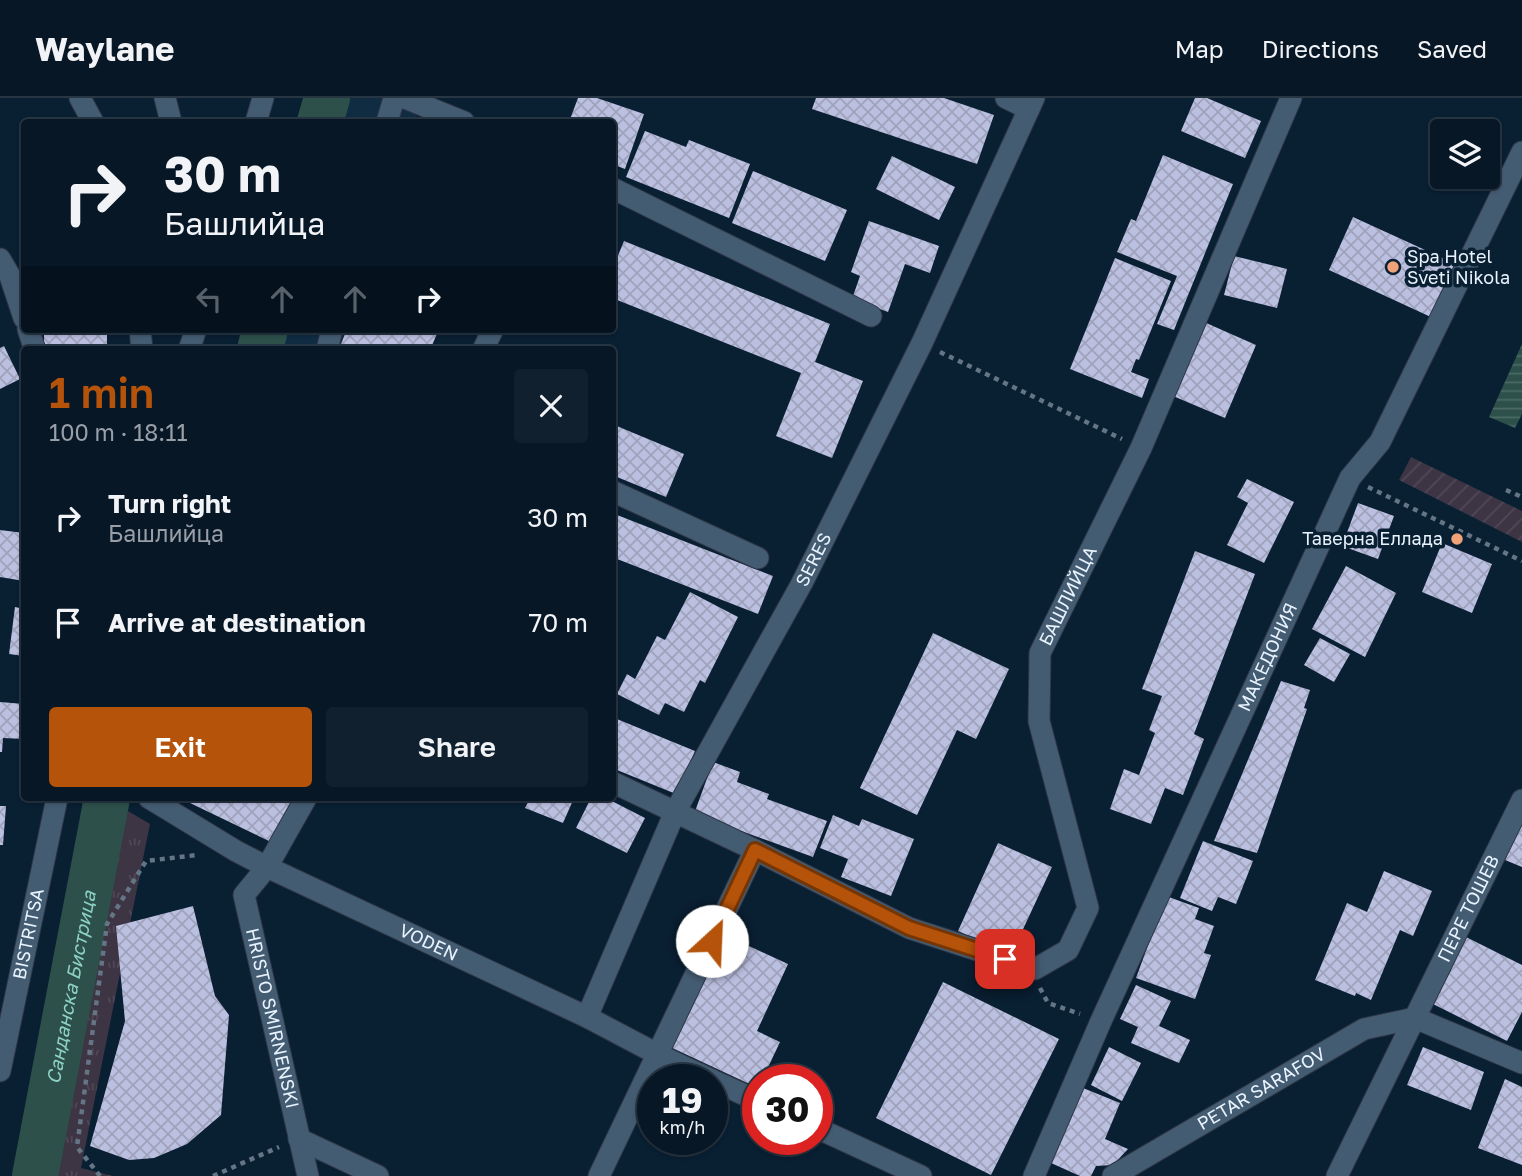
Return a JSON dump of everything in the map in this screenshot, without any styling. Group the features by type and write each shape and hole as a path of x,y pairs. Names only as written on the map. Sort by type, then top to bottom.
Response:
{"street":[{"path":"80,98 91,119"},
{"path":"164,98 170,119"},
{"path":"257,119 263,98"},
{"path":"388,119 394,98"},
{"path":"405,98 457,119"},
{"path":"1006,98 1031,103"},
{"name":"БАШЛИЙЦА","path":"616,784 909,928 1035,969 1068,950 1088,908 1039,721 1040,653 1141,448 1291,98"},
{"name":"SERES","path":"587,1017 675,812 802,583 922,343 1031,103"},
{"name":"МАКЕДОНИЯ","path":"1034,1176 1101,1021 1350,478 1380,442 1522,152"},
{"path":"616,190 871,316"},
{"path":"0,260 10,276 21,309"},
{"path":"616,493 758,558"},
{"name":"ПЕРЕ ТОШЕВ","path":"1337,1176 1522,800"},
{"name":"BISTRITSA","path":"0,1071 56,801"},
{"name":"VODEN","path":"154,801 267,867 587,1017 678,1064"},
{"path":"267,867 304,801"},
{"path":"599,1176 755,850"},
{"name":"HRISTO SMIRNENSKI","path":"267,867 243,895 308,1176"},
{"path":"1415,1018 1522,1063"},
{"name":"PETAR SARAFOV","path":"1113,1176 1364,1029 1415,1018"},
{"path":"833,1135 921,1176"},
{"path":"299,1139 378,1176"}],"path":[{"path":"922,343 1141,448"},
{"path":"1350,478 1522,561"},
{"path":"1506,490 1522,497"},
{"path":"100,1176 77,1147 107,924 146,861 236,851"},
{"path":"1048,1003 1101,1021"},
{"path":"213,1176 299,1139"}],"shaded area":[{"path":"349,98 421,98 416,119 343,119"},
{"path":"284,333 360,333 357,346 279,346"},
{"path":"1522,344 1522,414 1515,428 1489,417"}],"green space":[{"path":"1411,457 1522,511 1522,542 1399,480"},
{"path":"116,804 150,824 81,1168 113,1176 48,1176"}],"building":[{"path":"578,98 597,98 644,114 625,169 616,166 616,119 570,119"},
{"path":"816,98 944,98 994,115 977,164 812,109"},
{"path":"1195,98 1207,98 1261,121 1245,158 1181,131"},
{"path":"645,131 686,147 689,140 750,164 729,218 626,177"},
{"path":"1163,155 1233,184 1174,330 1157,324 1177,276 1117,252 1131,219 1136,221"},
{"path":"892,156 955,187 939,220 876,189"},
{"path":"753,171 847,210 825,261 732,223"},
{"name":"Spa Hotel Sveti Nikola","path":"1353,217 1458,265 1433,318 1329,270"},
{"path":"869,221 939,246 930,273 905,264 888,312 852,299 860,276 851,272"},
{"path":"624,241 830,324 815,362 863,381 832,458 776,436 801,373 616,300 616,260"},
{"path":"1234,256 1287,269 1277,308 1224,295"},
{"path":"1115,258 1171,281 1139,360 1136,359 1131,372 1149,379 1142,398 1070,369"},
{"path":"1204,322 1256,345 1225,418 1173,396"},
{"path":"44,333 107,333 107,346 44,346"},
{"path":"345,333 437,333 432,346 341,344"},
{"path":"4,346 20,379 0,389 0,348"},
{"path":"616,426 684,454 666,497 616,477"},
{"path":"1247,479 1294,502 1264,563 1227,545 1248,503 1237,497"},
{"path":"1358,503 1394,516 1378,559 1342,546"},
{"path":"616,515 773,576 758,614 616,559"},
{"path":"0,530 21,533 21,580 0,577"},
{"path":"1442,543 1492,564 1472,613 1422,592"},
{"path":"1195,551 1255,574 1194,734 1204,739 1183,795 1165,788 1151,824 1110,809 1124,769 1139,775 1155,733 1149,730 1162,696 1142,689"},
{"path":"1346,566 1396,593 1365,657 1312,629"},
{"path":"690,592 738,617 705,683 700,680 684,712 665,703 659,715 617,694 627,674 635,679 657,636 665,640"},
{"path":"15,607 21,608 21,656 9,654"},
{"path":"933,633 1009,669 976,739 957,730 917,815 860,788"},
{"path":"1320,638 1350,654 1334,682 1304,665"},
{"path":"1281,681 1310,690 1304,708 1307,709 1257,853 1214,841"},
{"path":"0,702 21,704 21,739 3,738 0,752"},
{"path":"616,719 695,751 676,794 616,770"},
{"path":"713,762 740,772 737,782 769,794 767,799 827,821 813,857 694,814"},
{"path":"191,801 296,801 275,844 190,803"},
{"path":"528,801 573,801 563,823 525,808"},
{"path":"590,801 612,801 645,818 627,853 576,828"},
{"path":"0,806 6,806 3,845 0,845"},
{"path":"833,815 859,826 862,819 914,839 891,896 841,877 848,859 820,848"},
{"path":"1522,821 1522,867 1505,860"},
{"path":"1203,841 1253,861 1236,904 1218,897 1212,911 1180,898"},
{"path":"998,843 1052,867 1011,955 958,931"},
{"path":"1384,871 1432,891 1413,936 1400,930 1371,1000 1315,980 1347,903 1367,912"},
{"path":"1166,896 1199,908 1195,919 1214,926 1204,953 1211,955 1195,999 1136,978"},
{"path":"193,906 215,996 229,1015 221,1115 187,1144 154,1158 129,1160 90,1146 125,1021 116,926"},
{"path":"721,933 788,964 757,1031 780,1042 770,1064 742,1064 742,1081 728,1074 728,1064 707,1064 668,1046"},
{"path":"1462,935 1522,965 1522,1012 1507,1041 1433,1004 1451,970 1446,967"},
{"path":"943,982 1059,1039 991,1175 876,1118"},
{"path":"1136,985 1171,1001 1159,1026 1190,1040 1179,1063 1131,1043 1138,1027 1120,1019"},
{"path":"1109,1047 1141,1063 1122,1101 1091,1085"},
{"path":"1423,1047 1484,1072 1471,1110 1407,1085"},
{"path":"1505,1079 1522,1087 1522,1165 1478,1148"},
{"path":"1083,1088 1120,1103 1105,1139 1128,1149 1113,1165 1096,1166 1091,1176 1080,1176 1051,1163"}],"waterway":[{"name":"Санданска Бистрица","path":"321,119 327,98"},
{"name":"Санданска Бистрица","path":"261,346 264,333"},
{"name":"Санданска Бистрица","path":"35,1176 106,801"}],"place":[{"name":"Spa Hotel Sveti Nikola","path":"1393,267"},
{"name":"Таверна Еллада","path":"1457,539"}],"route":[{"path":"712,941 755,850 909,928 1005,959"}]}
